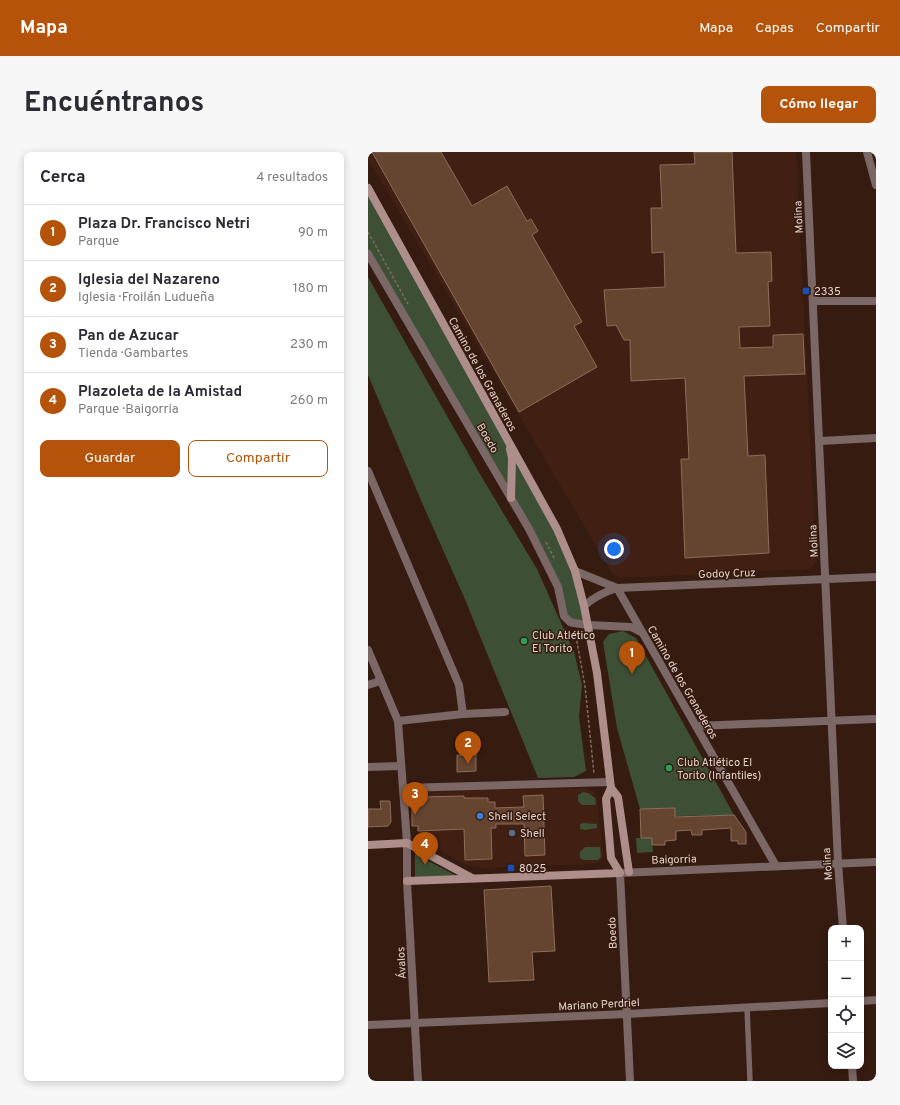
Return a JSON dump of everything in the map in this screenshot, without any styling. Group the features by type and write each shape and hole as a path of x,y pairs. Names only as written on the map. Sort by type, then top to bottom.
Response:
{"main road":[{"name":"Camino de los Granaderos","path":"368,188 557,529 575,571 584,606"},
{"path":"509,442 512,458 511,498"},
{"name":"Boedo","path":"584,606 597,673 610,785 606,799 611,858 620,872"},
{"name":"Boedo","path":"610,785 618,797 629,872"},
{"path":"368,845 407,843 473,878"},
{"name":"Baigorria","path":"407,881 620,872"}],"street":[{"name":"Molina","path":"806,152 838,863 843,925"},
{"path":"868,152 876,185"},
{"name":"Boedo","path":"368,254 529,529 558,587 564,616 570,622 588,625 631,627 641,632"},
{"path":"813,301 876,301"},
{"path":"820,441 876,438"},
{"path":"368,471 459,685 462,714"},
{"path":"575,571 617,588"},
{"name":"Godoy Cruz","path":"584,606 594,597 617,588 876,577"},
{"name":"Camino de los Granaderos","path":"617,588 776,866"},
{"path":"368,650 398,720 504,712"},
{"path":"368,685 380,681"},
{"path":"696,726 876,719"},
{"name":"Ávalos","path":"398,720 407,843 407,881 418,1081"},
{"path":"368,767 401,766"},
{"path":"403,788 610,785"},
{"name":"Baigorria","path":"620,872 876,862"},
{"name":"Boedo","path":"620,872 630,1081"},
{"path":"864,1001 876,1000"},
{"name":"Mariano Perdriel","path":"368,1025 627,1014 828,1003"},
{"path":"852,1069 852,1081"}],"lane":[{"path":"747,1007 750,1081"}],"shaded area":[{"path":"368,152 796,152 816,561 813,566 809,569 622,578 613,575 368,159"},
{"name":"Shell","path":"584,788 593,791 597,797 603,856 602,860 595,864 482,868 466,865 419,839 418,792"}],"green space":[{"path":"368,188 557,529 575,571 588,625 570,622 558,587 368,254"},
{"path":"368,277 484,481 537,569 574,652 582,685 579,717 586,771 574,777 538,778 464,597 368,375"},
{"name":"Club Atlético El Torito (Infantiles)","path":"623,631 636,638 734,815 675,816 675,808 640,809 617,728 603,642 609,634"},
{"path":"583,792 588,793 595,798 596,805 582,805 578,801 578,795"},
{"path":"580,824 597,824 597,828 585,830 580,829"},
{"path":"636,838 652,838 653,852 637,853"},
{"path":"585,847 600,847 601,857 598,860 583,860 580,858 580,852"},
{"path":"415,854 457,876 415,878"}],"building":[{"path":"372,152 441,152 472,206 507,186 527,221 531,219 538,231 532,235 582,322 574,326 597,367 519,412"},
{"path":"694,152 732,152 736,253 771,252 772,281 768,282 770,326 739,327 740,348 773,347 773,335 803,334 805,374 744,376 748,456 765,455 769,553 685,558 681,459 689,459 685,378 631,381 630,340 624,340 616,325 607,326 604,290 665,287 664,252 652,253 651,208 662,208 660,165 695,164"},
{"path":"465,753 476,753 476,771 457,772 457,755 465,755"},
{"path":"543,795 545,855 525,856 524,824 496,824 496,828 491,828 492,859 465,860 464,829 418,831 418,826 412,826 412,802 418,802 418,797 464,796 464,798 488,798 488,802 495,802 495,808 524,807 523,796"},
{"path":"380,801 390,801 391,822 388,826 368,827 368,809 381,809"},
{"path":"675,808 675,817 734,815 746,832 746,844 738,844 738,841 731,841 731,828 702,830 702,835 692,835 691,830 676,831 676,840 665,841 665,845 652,845 652,838 641,838 640,809"},
{"path":"551,886 555,951 532,952 534,980 489,982 484,890"}],"place":[{"name":"2335","path":"806,291"},
{"name":"Club Atlético El Torito","path":"524,641"},
{"name":"Plaza Dr. Francisco Netri","path":"632,674"},
{"name":"Iglesia del Nazareno","path":"468,764"},
{"name":"Club Atlético El Torito (Infantiles)","path":"669,768"},
{"name":"Pan de Azucar","path":"415,815"},
{"name":"Shell Select","path":"480,816"},
{"name":"Shell","path":"512,833"},
{"name":"Plazoleta de la Amistad","path":"425,865"},
{"name":"8025","path":"511,868"}]}
